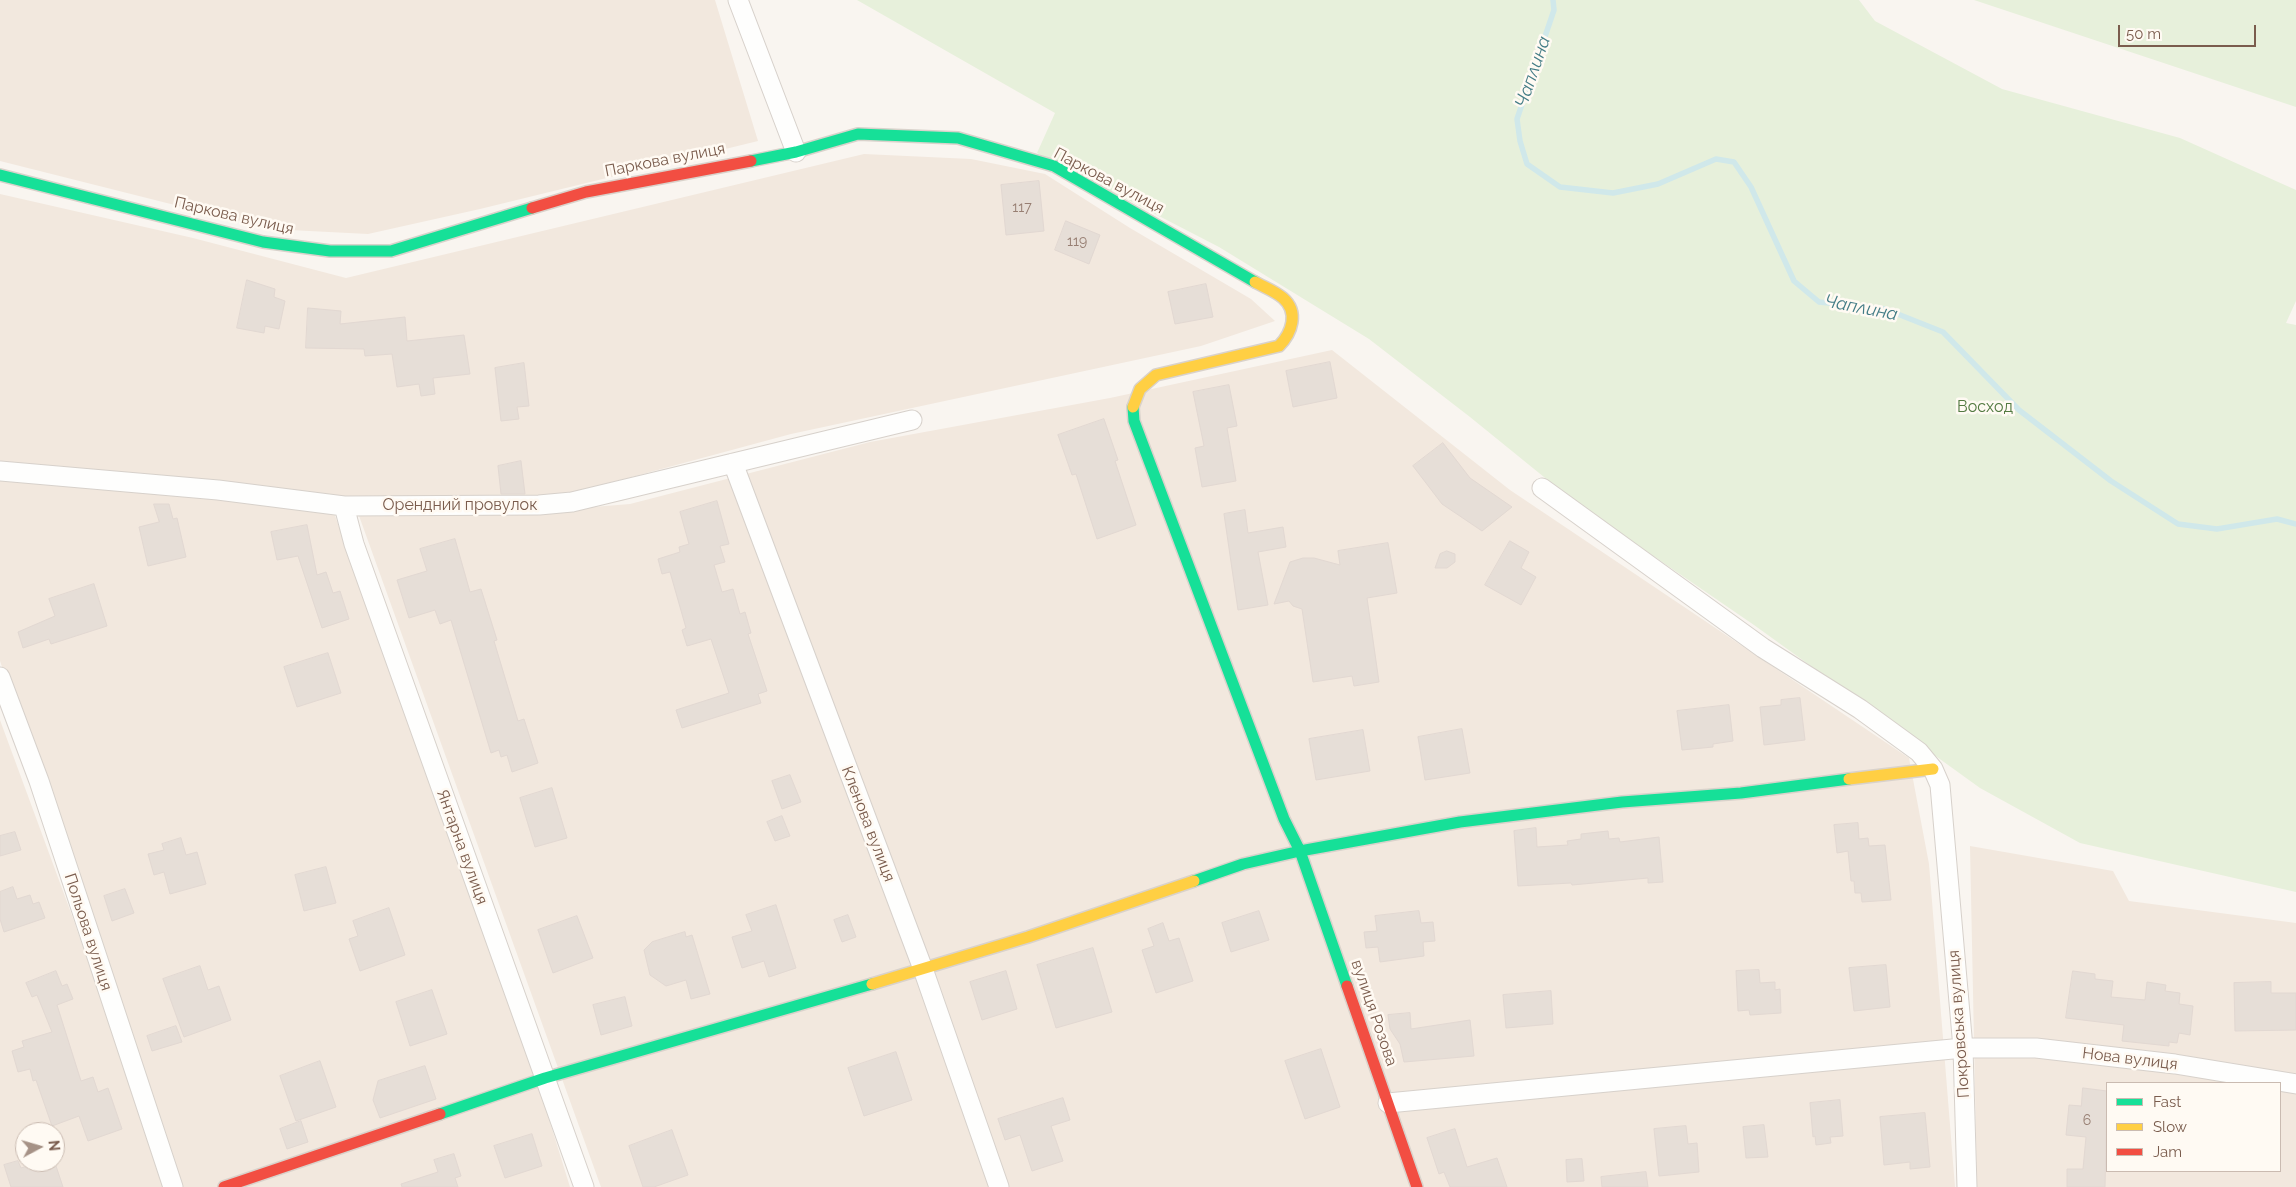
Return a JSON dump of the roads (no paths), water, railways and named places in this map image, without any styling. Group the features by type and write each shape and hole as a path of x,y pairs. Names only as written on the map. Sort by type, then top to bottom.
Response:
{"street":[{"path":"738,0 796,152"},
{"name":"Паркова вулиця","path":"0,175 263,242 330,251 391,251 586,192 796,152 858,134 958,138 1054,166 1283,298 1293,314 1293,323"},
{"name":"вулиця Розова","path":"1293,323 1286,340 1279,346 1156,375 1138,389 1132,410 1134,421 1280,810 1300,851 1417,1187"},
{"name":"Орендний провулок","path":"0,471 218,490 344,506 539,505 572,502 912,420"},
{"name":"Кленова вулиця","path":"733,463 923,969 998,1187"},
{"path":"1542,488 1763,648 1860,709 1920,752 1933,769"},
{"name":"Янтарна вулиця","path":"344,506 354,544 584,1187"},
{"name":"Польова вулиця","path":"0,677 39,781 173,1187"},
{"path":"224,1187 546,1078 923,969 1243,864 1300,851 1469,821 1622,802 1741,793 1933,769"},
{"name":"Покровська вулиця","path":"1933,769 1940,785 1963,1048 1967,1187"},
{"name":"Нова вулиця","path":"1388,1103 1963,1048 2036,1048 2175,1064 2296,1084"}],"waterway":[{"name":"Чаплина","path":"1553,0 1554,10 1517,119 1520,141 1527,164 1560,187 1613,193 1658,184 1716,159 1734,162 1751,187 1794,281 1819,302 1885,309 1943,332 2019,410 2111,481 2178,524 2217,529 2277,519 2296,524"}],"park label":[{"name":"Восход","path":"1985,407"}]}
